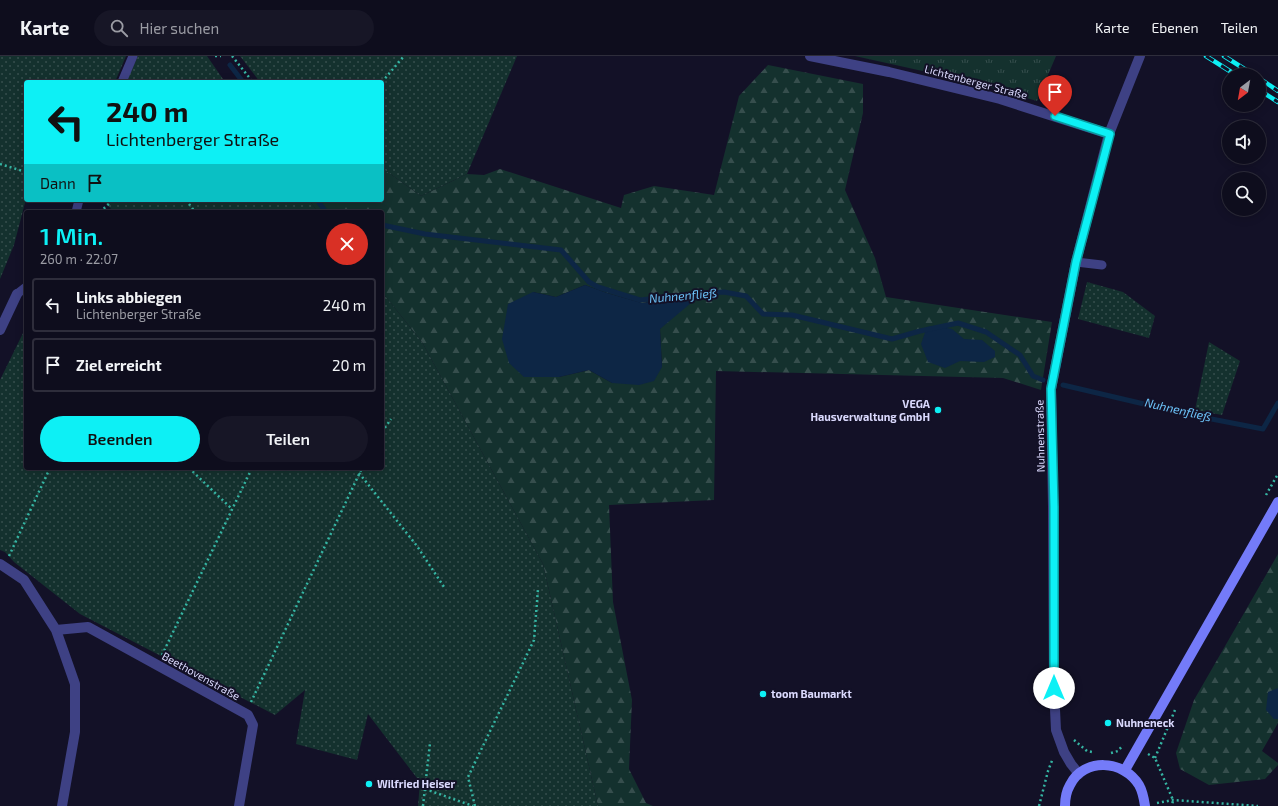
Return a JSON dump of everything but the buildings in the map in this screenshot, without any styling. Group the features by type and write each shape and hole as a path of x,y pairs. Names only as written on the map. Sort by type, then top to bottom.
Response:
{"main road":[{"path":"1125,770 1278,502"},
{"path":"1064,806 1065,796 1070,784 1087,768 1096,765 1116,766 1125,770 1140,786 1144,795 1145,806"}],"street":[{"name":"Lichtenberger Straße","path":"810,56 889,72 1000,99 1110,134"},
{"name":"Nuhnenstraße","path":"1079,774 1064,752 1056,730 1054,688 1054,507 1051,389 1076,262 1110,134 1140,56"},
{"path":"0,330 17,294"},
{"path":"2,565 24,580 56,630 75,684 75,732 62,806"},
{"name":"Beethovenstraße","path":"56,630 88,628 248,715 253,725 239,806"}],"lane":[{"path":"123,80 133,56"},
{"path":"1076,262 1102,265"},
{"path":"17,294 24,289"}],"path":[{"path":"215,56 221,56"},
{"path":"232,56 251,80"},
{"path":"384,80 404,56"},
{"path":"0,164 24,171"},
{"path":"102,210 111,202"},
{"path":"384,429 391,419"},
{"path":"2,565 49,470"},
{"path":"191,470 232,510"},
{"path":"157,665 251,470"},
{"path":"245,714 361,470"},
{"path":"359,473 417,546 444,587"},
{"path":"474,806 468,778 534,640 538,589"},
{"path":"423,806 430,743"},
{"path":"1155,758 1173,800 1172,806"},
{"path":"425,789 474,806"},
{"path":"1145,806 1173,800 1258,806"}],"green space":[{"path":"0,56 126,56 116,80 24,80 24,202 25,202 14,245 0,279"},
{"path":"138,56 207,56 224,80 127,80"},
{"path":"240,56 517,56 467,174 421,196 384,169 384,80 258,80"},
{"path":"855,56 1056,56 1037,101 963,80"},
{"path":"768,65 863,84 863,113 845,190 875,258 886,297 1052,322 1041,390 1003,378 716,371 714,500 609,505 613,602 632,700 629,769 646,803 653,806 598,806 543,564 422,342 384,294 384,210 316,210 310,202 384,202 384,169 421,196 467,174 484,175 500,169 621,208 624,195 654,186 714,195 739,96","holes":["585,285 642,303 684,297 660,329 662,367 612,383 589,370 559,377 533,292 556,297"]},
{"path":"105,202 310,202 316,210 110,210"},
{"path":"1087,282 1123,292 1155,316 1149,338 1078,319"},
{"path":"384,294 422,342 543,564 598,806 418,806 420,782 368,714 357,760 296,744 305,690 275,715 80,614 14,562 5,552 0,550 0,380 24,331 24,470 384,470"},
{"path":"1209,342 1240,361 1222,415 1195,410"},
{"path":"1278,554 1278,723 1262,751 1278,763 1278,765 1265,779 1209,785 1180,769 1176,753 1194,700"}],"water":[{"path":"585,285 642,303 684,297 691,303 660,329 662,367 654,381 639,385 612,383 589,370 559,377 524,377 509,363 502,339 508,304 533,292 556,297"},
{"path":"936,326 952,329 964,339 982,340 995,351 995,357 984,362 960,361 945,368 928,362 921,344 927,327"},
{"path":"1278,688 1278,719 1274,719 1266,710 1268,692"}],"waterway":[{"name":"Nuhnenfließ","path":"230,65 241,80"},
{"name":"Nuhnenfließ","path":"318,202 324,210"},
{"name":"Nuhnenfließ","path":"384,225 425,234 561,250 589,282 598,287 640,300 724,292 746,296 763,314 792,315 892,339 958,323 986,332 1020,355 1033,376 1043,380"},
{"name":"Nuhnenfließ","path":"1063,385 1191,415 1263,429 1278,403"}],"railway":[{"path":"1206,56 1225,68"},
{"path":"1224,56 1243,68"},
{"path":"1266,83 1278,91"},
{"path":"1266,94 1278,102"}],"place":[{"name":"VEGA Hausverwaltung GmbH","path":"938,410"},
{"name":"toom Baumarkt","path":"763,694"},
{"name":"Nuhneneck","path":"1108,723"},
{"name":"Wilfried Heiser","path":"369,784"}],"route":[{"path":"1054,688 1054,507 1051,389 1076,262 1110,134 1055,116"}]}
